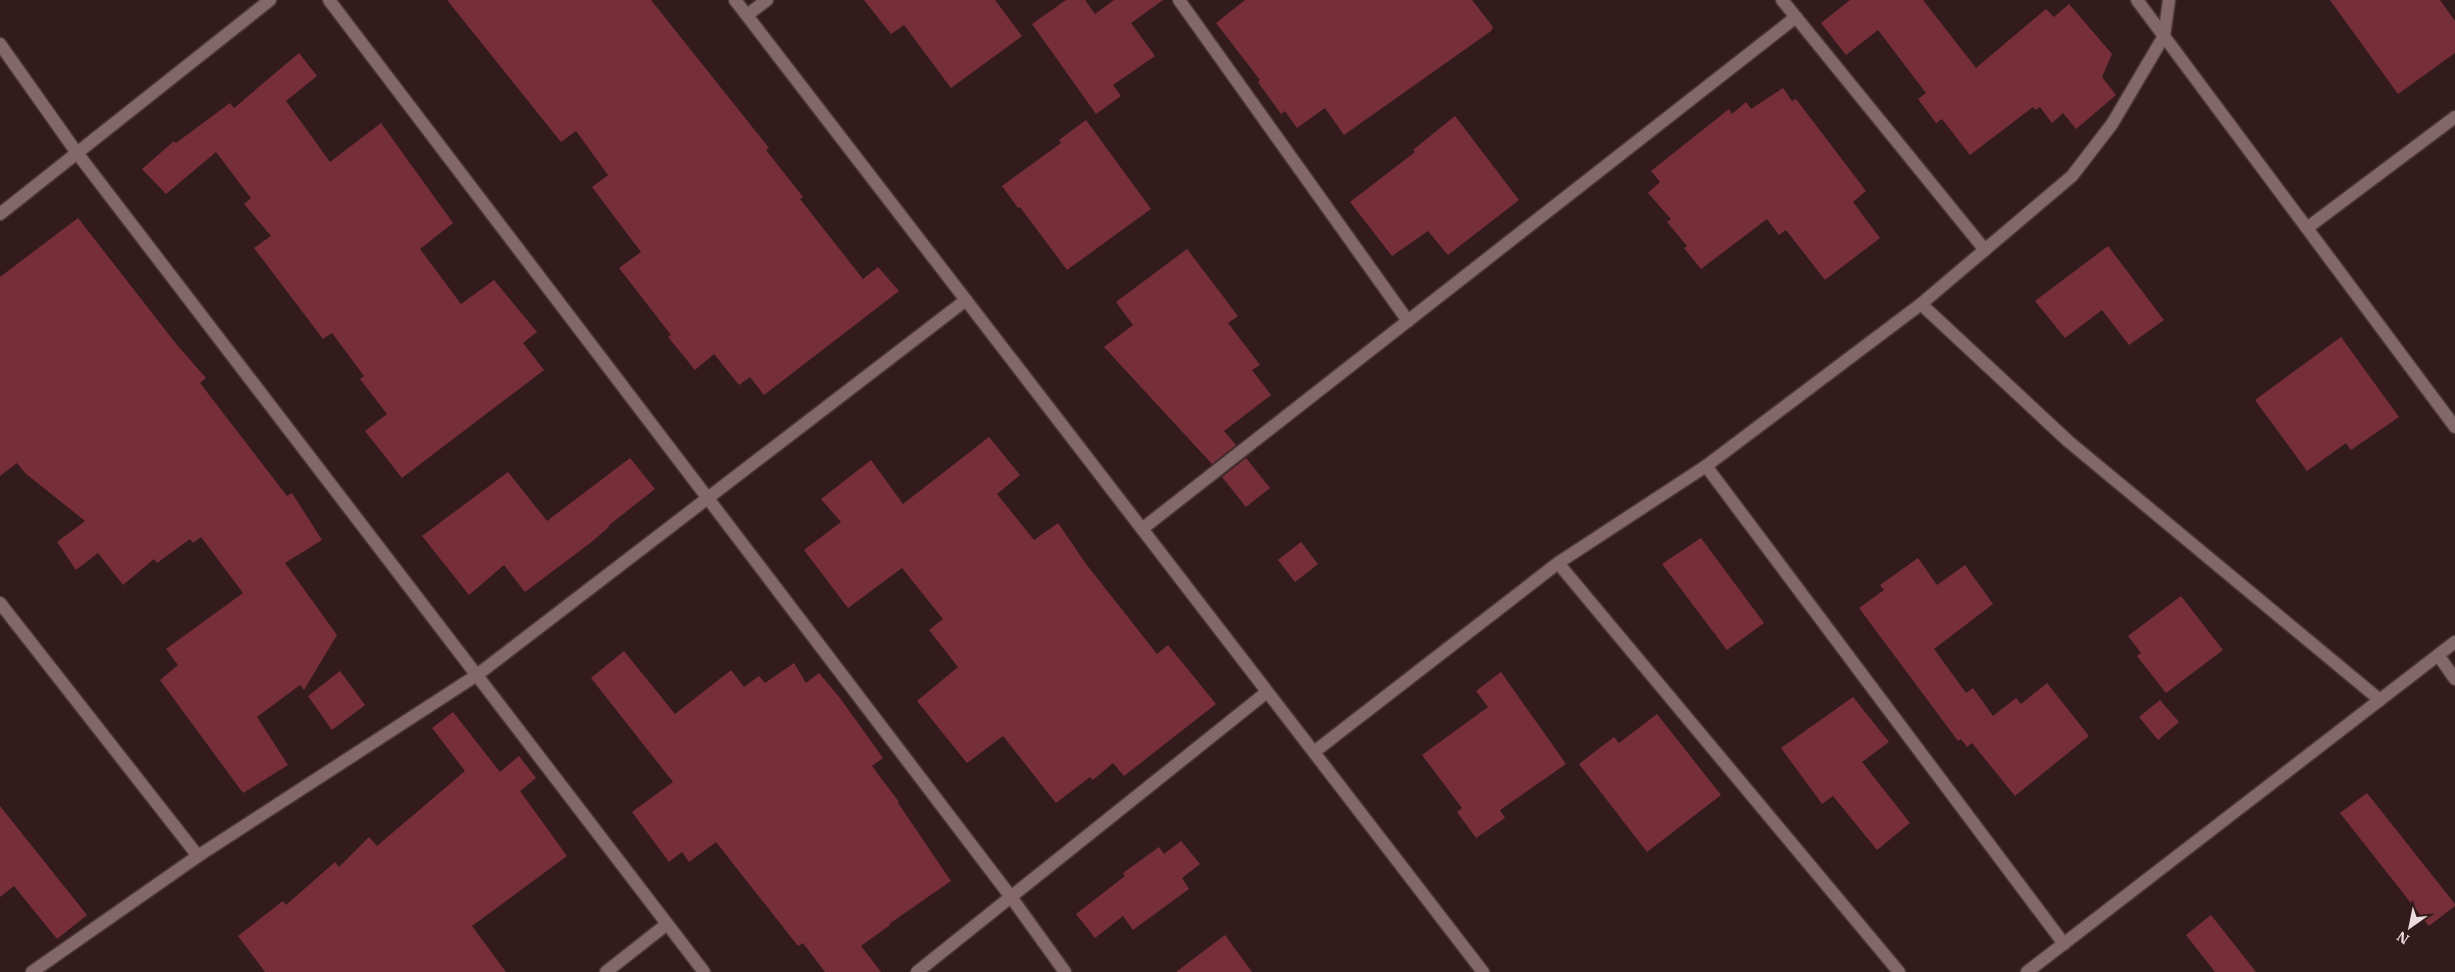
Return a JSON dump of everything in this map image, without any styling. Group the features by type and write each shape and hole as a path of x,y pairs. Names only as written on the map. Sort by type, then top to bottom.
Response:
{"street":[{"path":"0,214 270,0"},
{"path":"329,0 1011,897 1065,972"},
{"path":"736,0 1483,972"},
{"path":"747,15 767,0"},
{"path":"1179,0 1408,321"},
{"path":"1782,0 1985,250"},
{"path":"2136,0 2455,427"},
{"path":"1314,752 1558,564 1706,466 1921,304 2072,176 2112,124 2164,36 2169,0"},
{"path":"1142,529 1796,17"},
{"path":"0,44 78,153 704,972"},
{"path":"2307,228 2455,117"},
{"path":"32,972 198,856 477,675 966,300"},
{"path":"1921,304 2068,441 2380,700"},
{"path":"1706,466 2064,944"},
{"path":"1558,564 1899,972"},
{"path":"0,603 198,856"},
{"path":"2027,972 2455,642"},
{"path":"2438,655 2455,679"},
{"path":"917,972 1267,692"},
{"path":"606,972 667,924"}],"building":[{"path":"447,0 651,0 769,148 766,150 803,197 800,199 863,279 878,267 899,291 764,395 750,377 739,385 714,354 695,370 668,337 671,335 619,268 641,252 592,187 608,175 576,131 561,142"},
{"path":"864,0 995,0 1022,36 951,88 904,25 891,34"},
{"path":"1066,0 1085,0 1095,14 1114,0 1163,0 1131,23 1155,56 1113,85 1121,96 1096,114 1032,24"},
{"path":"1245,0 1472,0 1493,27 1491,31 1344,135 1325,108 1297,128 1285,111 1281,114 1258,82 1260,80 1216,23"},
{"path":"1850,0 1923,0 1976,68 2046,9 2054,17 2069,4 2112,54 2102,77 2116,95 2076,129 2063,113 2052,123 2040,107 2035,110 2033,107 1970,155 1942,119 1936,123 1918,99 1926,93 1878,30 1846,55 1821,23"},
{"path":"2330,0 2440,0 2455,21 2455,53 2398,94"},
{"path":"299,53 317,76 286,101 330,162 381,123 453,223 420,249 461,304 494,280 537,332 523,343 544,370 402,478 365,431 387,414 360,379 364,376 332,333 323,339 254,248 271,236 244,204 251,198 216,152 166,194 142,169 174,141 176,143 230,103 234,108"},
{"path":"1783,88 1792,101 1796,99 1866,191 1853,202 1880,238 1825,280 1786,230 1779,235 1767,219 1701,269 1684,248 1687,246 1667,222 1671,219 1648,193 1660,182 1651,171 1729,109 1732,114 1746,102 1751,109"},
{"path":"1455,116 1519,200 1448,255 1428,231 1392,256 1350,202 1415,152 1413,150"},
{"path":"1086,120 1151,209 1067,270 1002,186 1061,143 1059,140"},
{"path":"78,218 177,345 206,378 200,383 287,496 292,493 322,540 285,563 337,635 304,690 300,685 257,717 288,765 243,793 160,680 178,665 166,649 243,593 201,537 193,543 190,539 157,563 154,559 123,585 98,553 76,570 57,542 85,521 25,473 17,463 0,476 0,277"},
{"path":"2108,246 2164,320 2129,345 2102,310 2065,338 2035,301"},
{"path":"1187,249 1238,316 1228,323 1260,365 1252,370 1271,395 1224,431 1236,445 1212,464 1104,347 1133,325 1116,302"},
{"path":"2341,337 2399,417 2351,450 2346,443 2307,471 2255,400"},
{"path":"989,437 1020,475 997,494 1034,540 1058,523 1086,564 1157,654 1168,645 1216,704 1124,776 1113,763 1093,780 1090,777 1056,803 1003,736 967,763 917,701 958,667 929,630 943,619 902,568 848,608 804,550 841,522 821,499 871,460 903,504"},
{"path":"630,458 655,489 608,526 589,544 525,592 504,565 469,595 422,536 508,472 547,521"},
{"path":"1246,458 1270,488 1246,507 1222,477"},
{"path":"1701,538 1764,623 1727,650 1662,564"},
{"path":"1301,542 1318,564 1295,582 1278,560"},
{"path":"1918,558 1937,585 1965,565 1993,604 1934,649 1966,693 1973,688 1993,716 2016,698 2021,704 2047,683 2089,736 2015,796 1972,743 1967,747 1961,739 1958,741 1859,608 1884,590 1880,585"},
{"path":"2181,596 2223,650 2166,693 2137,656 2141,653 2128,636"},
{"path":"624,651 675,714 731,670 744,687 759,676 765,683 794,663 806,683 819,673 840,698 883,758 872,766 899,802 951,881 861,946 881,972 825,972 803,943 798,946 716,842 689,862 682,852 669,862 632,812 673,782 591,678"},
{"path":"340,671 365,705 332,730 308,696"},
{"path":"1501,672 1566,764 1500,810 1505,818 1476,838 1457,812 1462,808 1422,755 1488,707 1476,691"},
{"path":"1853,697 1889,742 1862,762 1910,823 1877,850 1833,796 1822,804 1781,748"},
{"path":"2160,700 2179,722 2158,740 2139,717"},
{"path":"453,712 500,772 519,756 536,778 520,791 567,856 472,926 506,972 265,972 238,936 283,901 286,905 335,862 339,867 369,837 377,846 465,771 432,728"},
{"path":"1657,714 1721,795 1647,852 1579,764 1614,737 1619,743"},
{"path":"2367,793 2455,904 2455,906 2429,926 2340,813"},
{"path":"0,806 87,915 57,939 14,886 0,897"},
{"path":"1181,841 1200,864 1182,878 1189,889 1133,930 1123,916 1095,938 1076,914 1125,876 1123,873 1159,847 1164,854"},
{"path":"2211,915 2256,972 2215,972 2186,935"},
{"path":"1225,935 1252,972 1176,972"}]}
